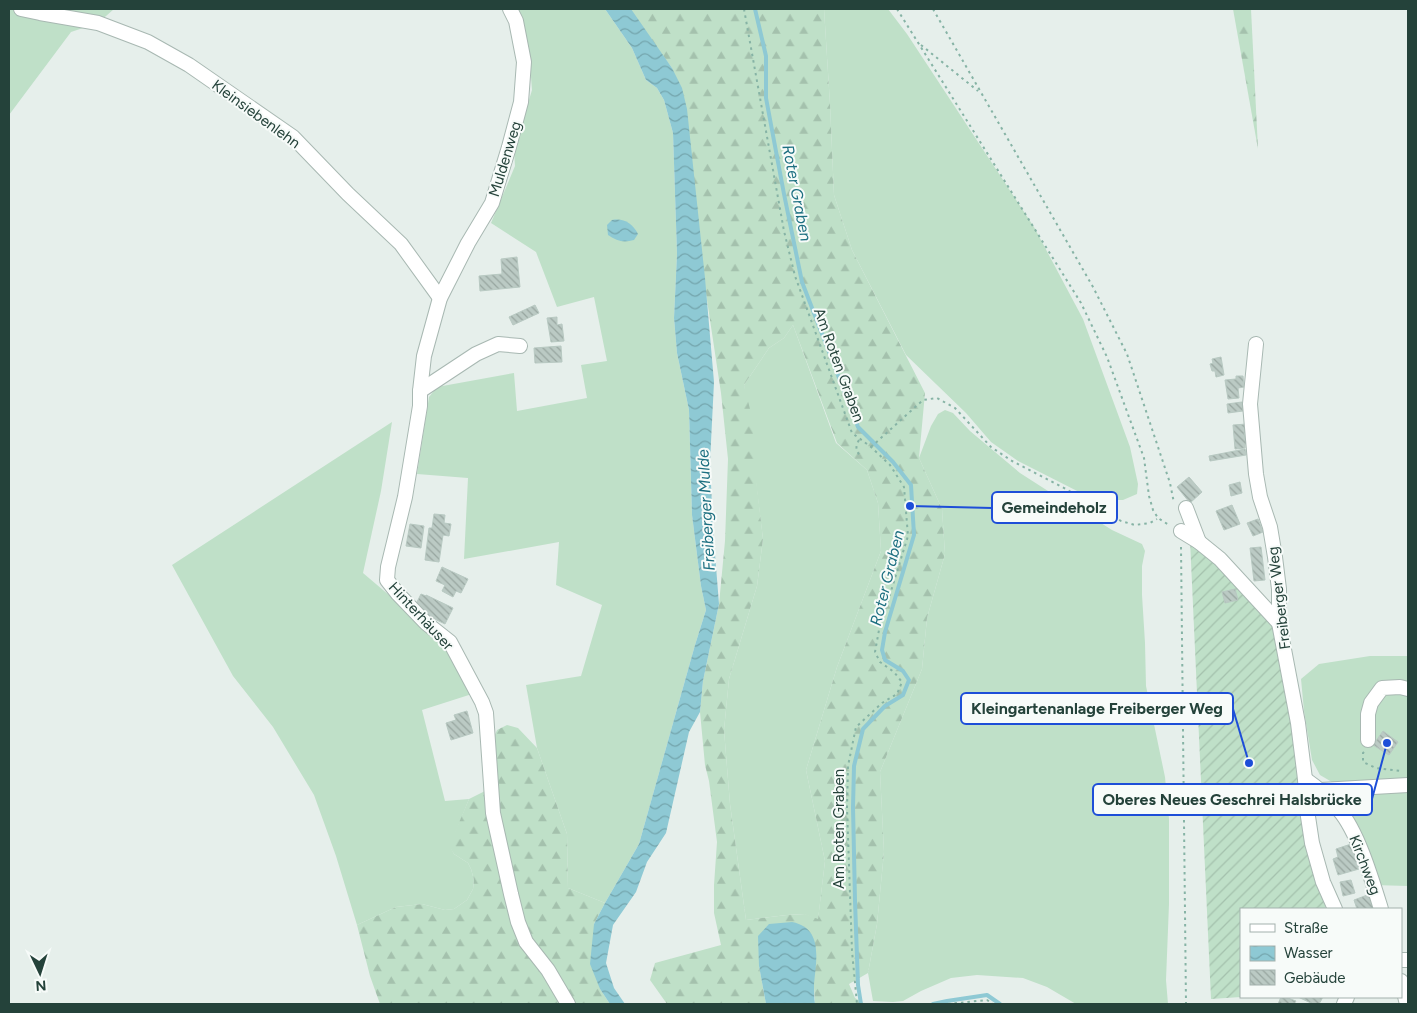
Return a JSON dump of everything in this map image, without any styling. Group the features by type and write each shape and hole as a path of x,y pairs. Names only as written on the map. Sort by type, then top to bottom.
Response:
{"street":[{"name":"Kleinsiebenlehn","path":"21,9 98,23 148,42 197,71 293,137 348,194 401,244 440,298"},
{"name":"Muldenweg","path":"440,298 468,243 492,203 521,102 524,62 516,21 510,9"},
{"name":"Hinterhäuser","path":"440,298 424,356 420,406 405,497 388,566 387,580 426,623 450,642 482,702 486,713 493,814 518,922 526,942 548,970 568,1004"},
{"path":"420,391 476,354 498,344 520,346"},
{"name":"Freiberger Weg","path":"1256,344 1250,404 1256,474 1260,497 1270,527 1275,557 1279,589 1279,623 1298,723 1312,843 1323,882 1335,908"},
{"path":"1180,505 1199,542"},
{"path":"1181,531 1199,542 1220,559 1279,623"},
{"path":"1368,740 1368,714 1371,703 1382,688 1400,687 1408,689"},
{"name":"Kirchweg","path":"1305,778 1321,790 1340,811 1352,829 1381,908"},
{"path":"1321,790 1406,778"},
{"path":"1402,984 1408,1004"}],"path":[{"name":"Am Roten Graben","path":"744,9 784,231 795,276 852,433 871,447 890,465 904,487 908,536 875,652 880,662 894,672 902,682 897,694 882,704 856,727 848,766 847,808 852,952 857,1004"},
{"path":"897,9 1081,303 1107,357 1144,458 1149,496 1153,510 1158,518 1181,531 1186,1004"},
{"path":"933,9 1093,286 1127,354 1170,483 1180,505"},
{"path":"918,43 980,92"},
{"path":"871,447 923,400 937,398 955,408 991,447 1012,462 1066,489 1121,521 1135,525 1150,523 1158,518"},
{"path":"859,439 856,445 860,456"},
{"path":"1368,740 1368,748 1362,753 1363,762 1406,778"},
{"path":"948,1004 987,1000 993,1004"}],"green space":[{"path":"9,9 114,9 98,23 71,32 9,115"},
{"path":"517,9 605,9 632,48 646,80 657,88 664,100 673,133 677,254 674,318 677,353 689,410 692,515 706,610 639,844 605,903 568,888 567,834 537,748 526,685 581,676 602,605 556,585 559,542 464,559 468,478 417,474 429,397 437,387 514,373 517,411 587,398 581,365 607,361 594,297 557,307 536,252 491,223 515,166 514,150 532,90 529,51 522,17"},
{"path":"628,9 824,9 834,195 852,250 925,393 919,458 942,509 945,554 927,618 922,669 880,772 884,852 877,924 868,973 849,984 855,998 865,1004 815,1004 814,987 759,966 766,1004 667,1004 650,980 655,963 721,945 714,913 717,842 705,765 700,712 703,681 719,604 725,541 728,459 721,393 672,68","holes":["793,325 837,443 867,470 878,503 881,551 837,667 806,770 825,861 818,919 805,914 746,920 730,804 724,730 729,679 757,586 763,539 752,417 744,385 769,348 784,338"]},
{"path":"824,9 888,9 907,34 1034,227 1083,319 1130,447 1138,484 1137,494 1123,500 1104,500 1087,496 1018,461 991,442 966,413 906,355 852,250 834,195"},
{"path":"1233,9 1251,9 1258,149"},
{"path":"793,325 836,443 867,470 878,503 881,551 837,667 806,770 825,861 818,920 804,914 746,920 730,804 724,730 729,679 757,586 763,539 744,385 769,348 784,338"},
{"path":"945,410 953,413 970,431 1020,473 1112,530 1142,544 1145,551 1142,566 1142,595 1146,686 1165,777 1169,819 1169,904 1166,980 1168,1004 1076,1004 1047,987 1023,978 977,975 951,978 903,1001 873,1001 868,973 877,924 884,852 880,772 922,669 927,618 945,554 942,509 919,458 931,426 938,414"},
{"path":"392,422 381,491 363,573 443,641 472,694 422,710 445,801 469,799 450,846 454,854 468,863 474,880 473,889 467,900 454,909 445,910 422,904 396,907 357,925 336,856 314,795 273,727 233,676 172,565"},
{"path":"1190,540 1276,621 1311,861 1326,908 1240,908 1240,997 1211,999"},
{"path":"1370,656 1408,656 1408,780 1337,785 1320,775 1312,760 1301,679 1319,664"},
{"path":"507,725 518,728 537,748 567,834 568,888 605,903 594,924 600,989 610,1004 380,1004 370,976 357,925 396,907 422,904 445,910 454,909 467,900 473,889 474,880 471,869 468,863 454,854 449,846 469,799 489,789 486,756 497,730"},
{"path":"1408,785 1408,886 1373,885 1362,855 1321,790"}],"water":[{"name":"Freiberger Mulde","path":"605,9 631,9 672,68 682,88 687,109 714,382 710,462 719,604 703,681 700,712 689,732 666,833 647,862 636,892 613,925 606,963 614,988 625,1004 610,1004 600,989 590,964 594,924 639,844 706,610 692,515 689,410 677,353 674,318 677,254 673,133 664,100 657,88 646,80 632,48"},
{"path":"612,220 620,220 630,224 638,234 634,240 620,241 608,235 607,225"},
{"path":"792,922 802,925 814,938 816,947 815,1004 766,1004 759,966 758,936 769,924"}],"building":[{"path":"517,257 520,287 480,291 479,276 502,274 501,259"},
{"path":"535,305 539,313 513,325 509,317"},
{"path":"557,317 557,325 562,324 564,341 551,342 547,318"},
{"path":"561,346 562,362 535,363 534,348"},
{"path":"1221,357 1224,375 1216,377 1215,371 1212,371 1210,364 1213,363 1212,359"},
{"path":"1236,376 1243,376 1244,387 1238,388 1239,398 1228,399 1225,380 1236,379"},
{"path":"1242,402 1243,411 1228,413 1227,404"},
{"path":"1247,424 1248,432 1244,433 1245,439 1248,439 1248,444 1245,444 1245,448 1235,449 1233,425"},
{"path":"1245,449 1246,455 1210,461 1209,456"},
{"path":"1189,477 1202,492 1190,503 1177,487"},
{"path":"1240,482 1242,493 1231,496 1229,485"},
{"path":"1232,505 1240,524 1224,530 1216,511"},
{"path":"434,514 445,515 444,523 451,524 449,536 443,535 439,562 425,560 429,528 432,528"},
{"path":"1258,519 1263,532 1253,536 1247,523"},
{"path":"410,524 424,526 421,548 406,546"},
{"path":"1261,547 1265,580 1254,581 1250,548"},
{"path":"442,567 468,579 461,593 456,591 453,597 442,591 445,585 436,581"},
{"path":"1235,589 1238,600 1225,603 1222,592"},
{"path":"421,594 453,608 445,624 418,611 420,606 416,604"},
{"path":"467,711 473,733 451,740 446,723 456,720 454,715"},
{"path":"1383,731 1398,742 1389,755 1373,745"},
{"path":"1351,844 1359,869 1338,875 1333,859 1338,857 1336,849"},
{"path":"1351,880 1355,893 1343,896 1340,882"},
{"path":"1370,894 1375,908 1357,908 1354,900"},
{"path":"1281,998 1296,1001 1294,1004 1278,1004"},
{"path":"1300,998 1322,998 1319,1004 1313,1004"}],"waterway":[{"name":"Roter Graben","path":"755,9 766,56 766,98 802,282 858,427 893,462 911,485 914,535 885,632 882,650 885,660 903,671 909,680 903,695 885,706 863,729 854,766 855,901 858,985 861,1004"},
{"name":"Roter Graben","path":"933,1004 987,995 1000,1004"}],"place":[{"name":"Gemeindeholz","path":"910,506"},
{"name":"Oberes Neues Geschrei Halsbrücke","path":"1387,743"},
{"name":"Kleingartenanlage Freiberger Weg","path":"1249,763"}]}
